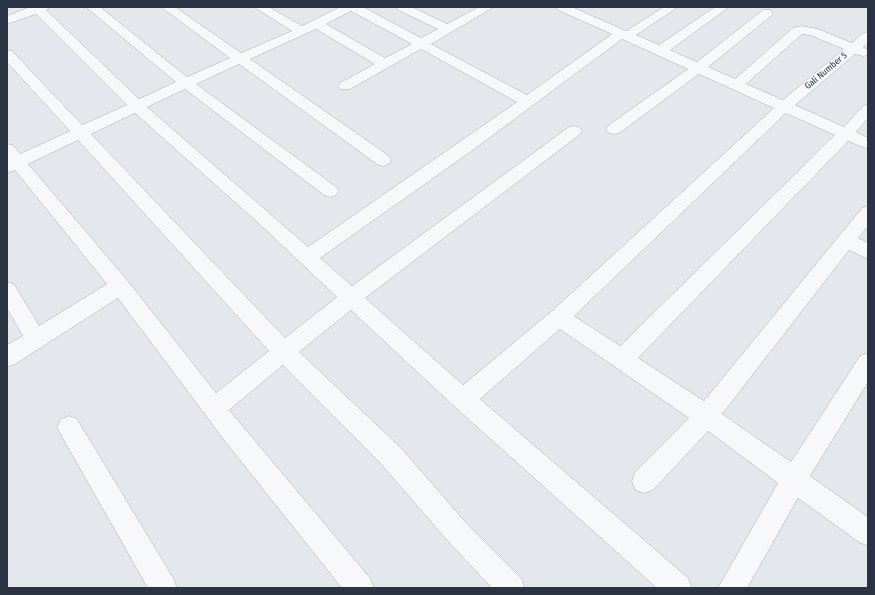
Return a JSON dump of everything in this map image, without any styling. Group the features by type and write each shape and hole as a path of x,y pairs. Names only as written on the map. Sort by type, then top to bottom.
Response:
{"street":[{"path":"92,7 186,83 330,191"},
{"path":"167,7 383,160"},
{"path":"260,7 302,31"},
{"path":"349,7 318,24 81,132 10,159 120,286 214,408 360,588"},
{"path":"354,7 423,43 528,102"},
{"path":"402,7 447,29"},
{"path":"346,86 488,7"},
{"path":"562,7 868,144"},
{"path":"307,257 624,35 672,7"},
{"path":"660,51 723,7"},
{"path":"7,20 39,8 137,106 307,257 463,399 678,588"},
{"path":"614,129 698,68 767,13"},
{"path":"318,24 385,64"},
{"path":"736,85 798,31 806,30 868,54"},
{"name":"Gali Number 5","path":"463,399 560,317 784,107 868,36"},
{"path":"7,54 284,352 392,457 457,532 511,588"},
{"path":"621,360 846,134 868,109"},
{"path":"214,408 351,298 574,131"},
{"path":"644,481 706,416 868,212"},
{"path":"846,240 868,252"},
{"path":"7,358 120,286"},
{"path":"7,290 36,339"},
{"path":"560,317 621,360 706,416 868,533"},
{"path":"732,588 794,480 868,363"},
{"path":"69,427 163,588"}]}
